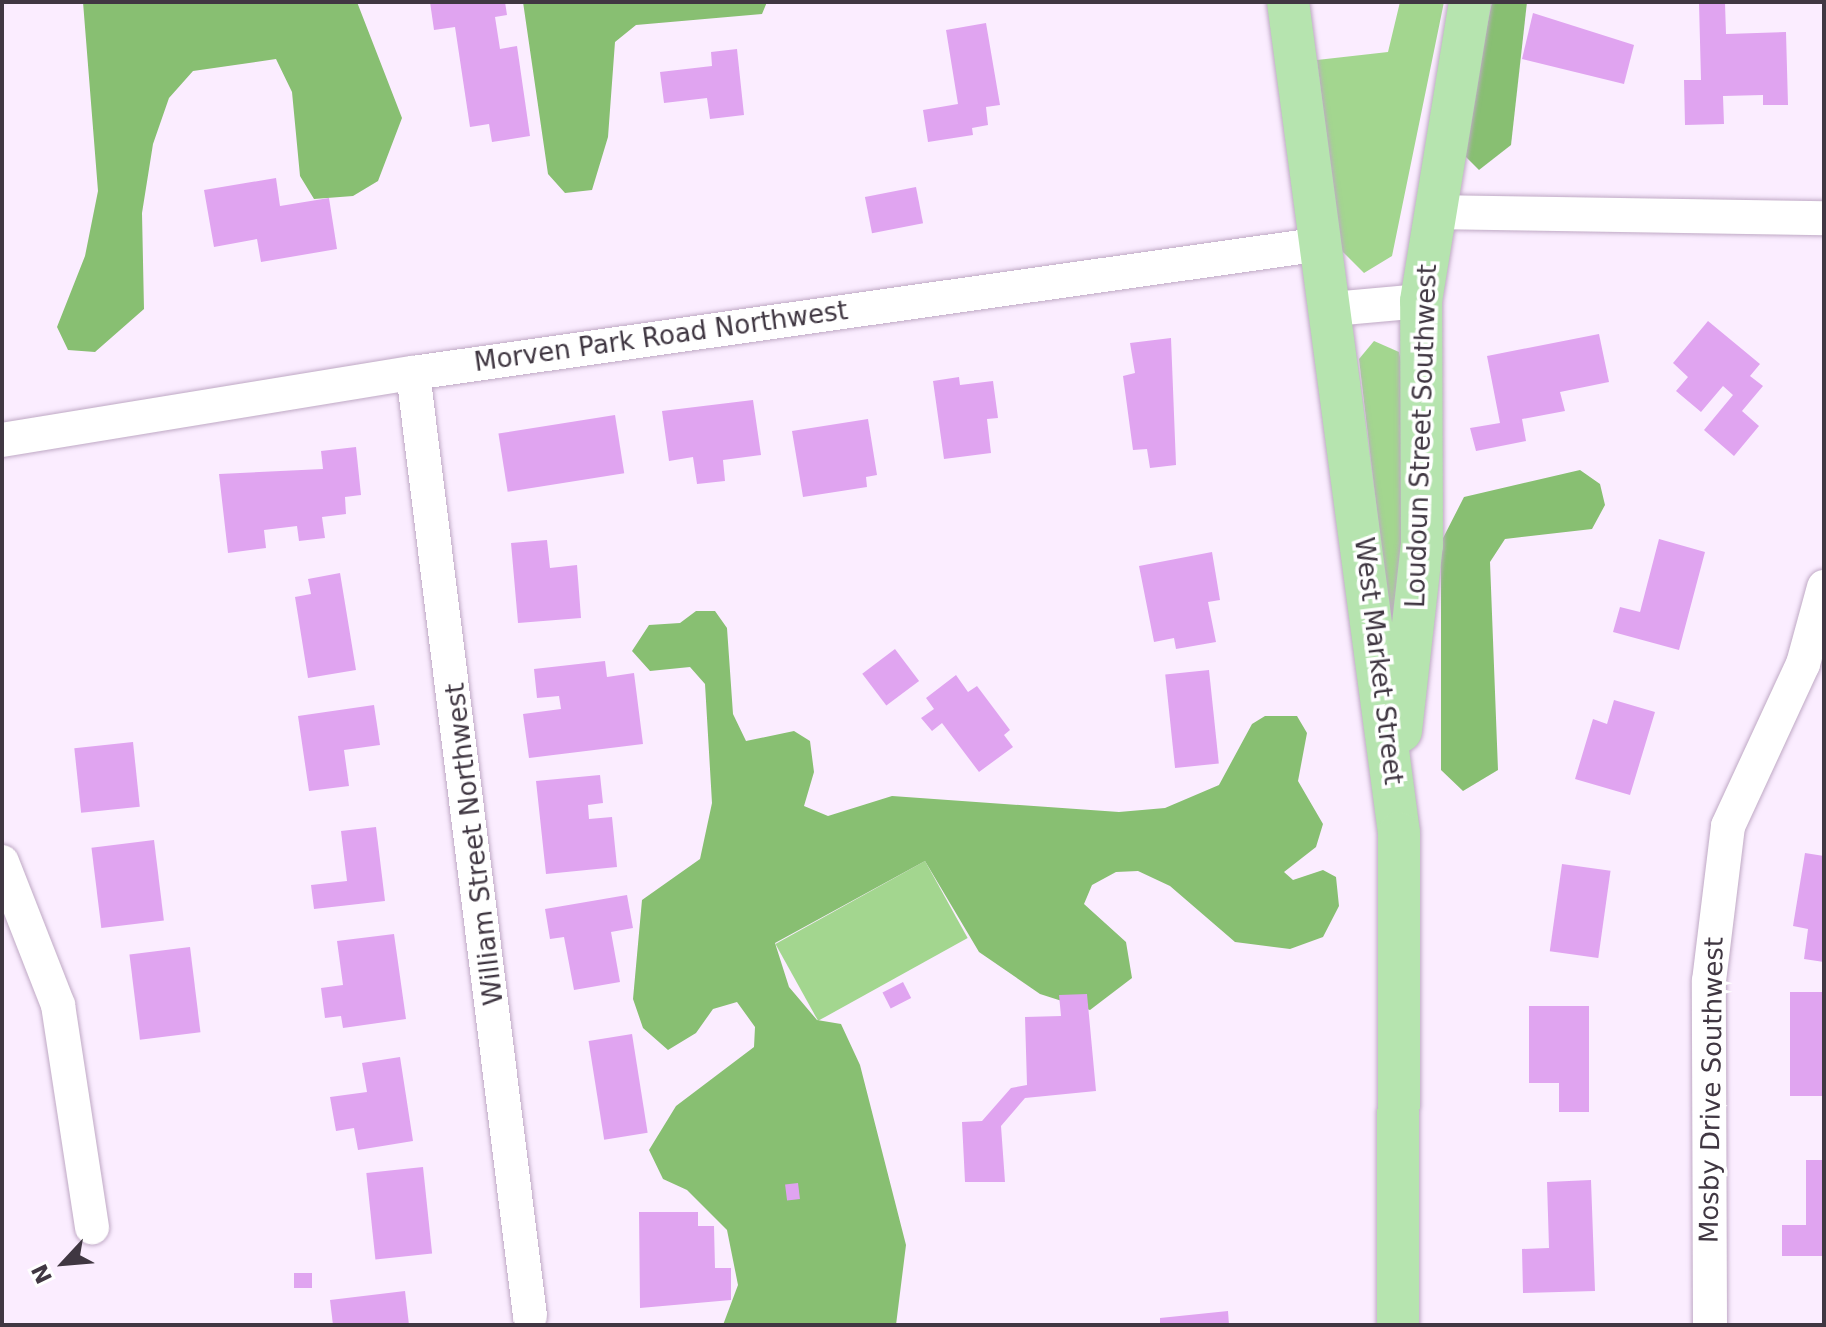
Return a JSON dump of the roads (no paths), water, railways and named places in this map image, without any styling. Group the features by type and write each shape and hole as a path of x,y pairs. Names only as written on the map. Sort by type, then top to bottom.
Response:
{"main road":[{"name":"West Market Street","path":"1288,2 1333,309 1394,777 1403,905 1398,1325"},
{"name":"Loudoun Street Southwest","path":"1394,777 1422,545 1421,301 1432,212 1470,2"}],"street":[{"path":"1432,212 1824,218"},
{"name":"Morven Park Road Northwest","path":"2,440 413,373 1322,244"},
{"path":"1333,309 1421,301"},
{"name":"William Street Northwest","path":"413,373 530,1316"},
{"name":"Mosby Drive Southwest","path":"1710,1325 1709,981 1726,840 1803,664 1824,587"},
{"path":"2,862 58,1005 92,1227"}]}
